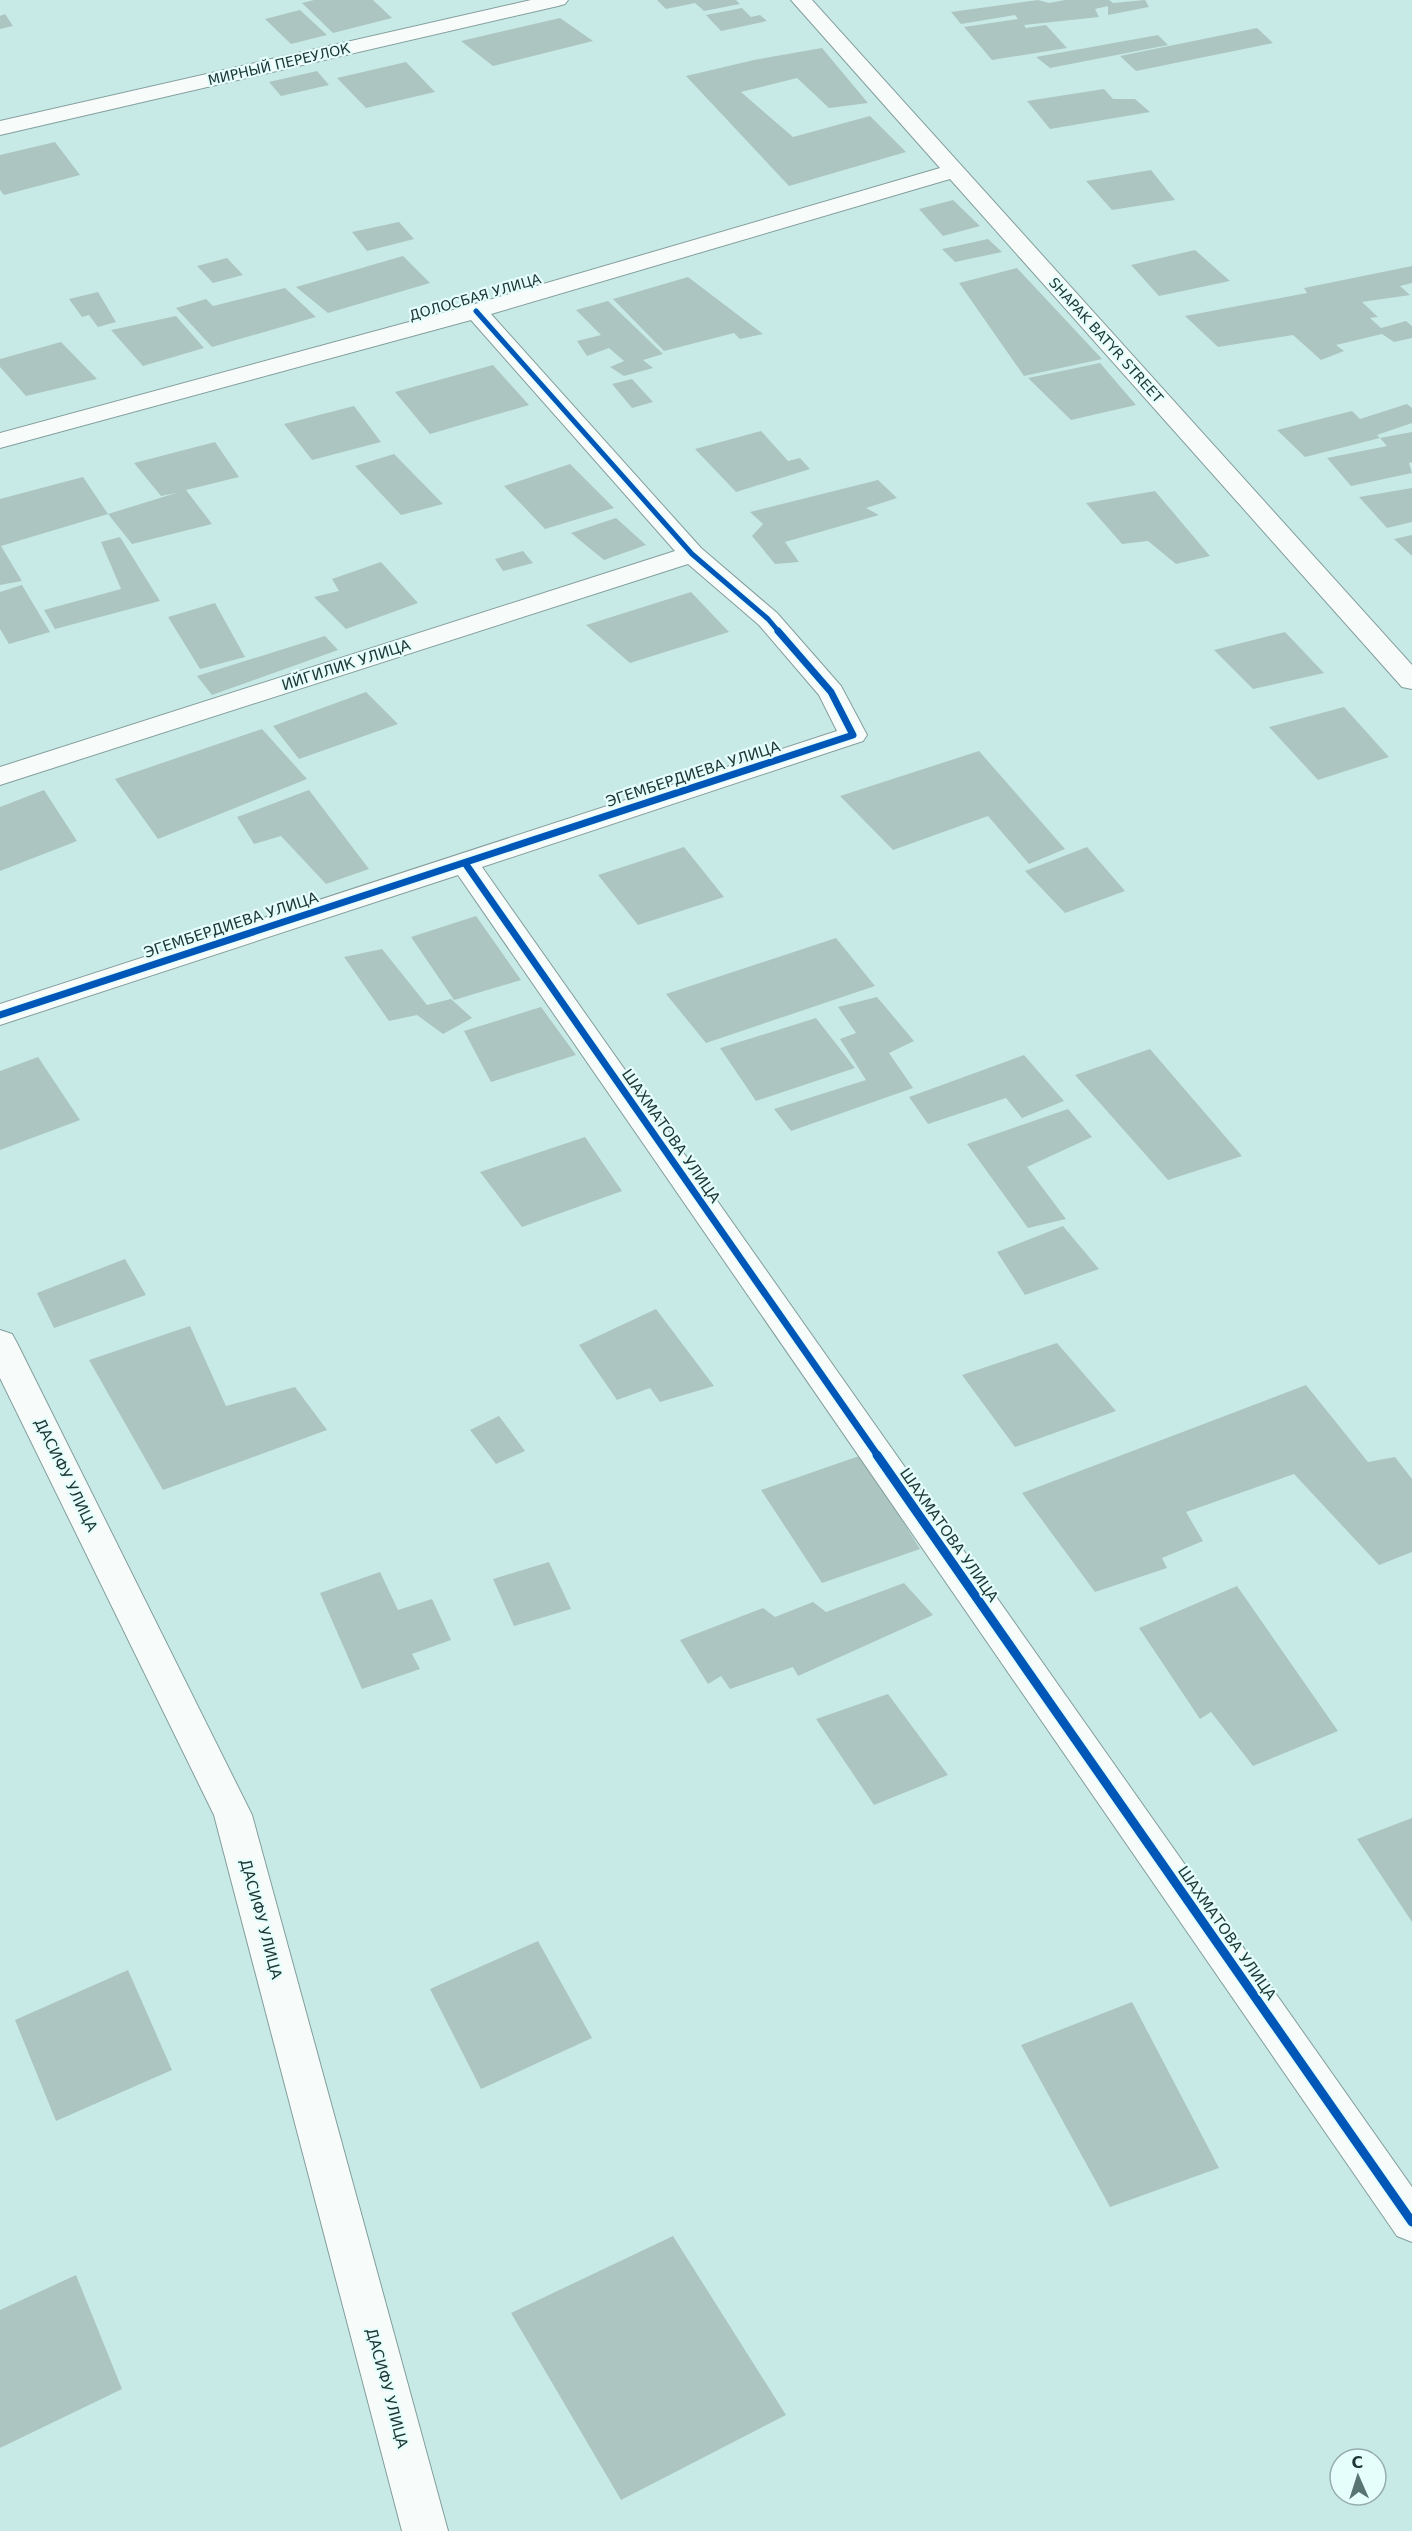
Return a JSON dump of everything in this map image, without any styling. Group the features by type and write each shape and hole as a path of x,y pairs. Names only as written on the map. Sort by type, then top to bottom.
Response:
{"street":[{"name":"МИРНЫЙ ПЕРЕУЛОК","path":"0,128 558,0"},
{"name":"SHAPAK BATYR STREET","path":"801,0 1412,681"},
{"name":"ДОЛОСБАЯ УЛИЦА","path":"0,441 476,311 954,171"},
{"name":"ЭГЕМБЕРДИЕВА УЛИЦА","path":"0,1015 853,735 831,692 768,620 692,554 476,311"},
{"name":"ИЙГИЛИК УЛИЦА","path":"0,776 692,554"},
{"name":"ШАХМАТОВА УЛИЦА","path":"465,863 1412,2222"},
{"name":"ДАСИФУ УЛИЦА","path":"0,1343 233,1815 425,2531"}],"building":[{"path":"314,0 373,0 392,18 333,33 302,3"},
{"path":"657,0 736,0 740,4 704,11 695,3 666,9"},
{"path":"1038,0 1049,3 1065,0 1109,0 1113,3 1145,0 1149,7 1108,15 1108,6 1095,9 1099,17 1024,25 1026,28 1046,25 1067,48 992,60 964,27 1018,19 1015,15 961,24 951,12"},
{"path":"742,8 751,17 760,15 767,21 721,31 706,15"},
{"path":"300,10 327,35 291,44 265,19"},
{"path":"5,14 13,26 0,29 0,16"},
{"path":"560,18 593,41 493,66 461,41"},
{"path":"1257,28 1273,43 1136,71 1120,56"},
{"path":"1158,35 1168,45 1050,68 1036,57"},
{"path":"822,48 868,103 829,108 797,78 741,92 793,137 870,116 906,152 789,186 686,76 754,60"},
{"path":"406,62 435,92 366,108 337,78"},
{"path":"317,71 329,85 281,96 269,82"},
{"path":"1104,89 1113,99 1135,99 1150,112 1050,129 1027,101"},
{"path":"55,142 80,175 4,195 0,190 0,155"},
{"path":"1151,170 1175,200 1112,210 1086,181"},
{"path":"953,200 980,226 943,236 919,209"},
{"path":"399,222 414,239 367,251 352,232"},
{"path":"988,239 1002,252 955,262 942,249"},
{"path":"1195,250 1230,281 1159,296 1131,265"},
{"path":"403,256 430,283 328,313 296,287"},
{"path":"227,258 243,275 213,283 197,266"},
{"path":"1412,266 1412,283 1400,286 1410,295 1362,302 1378,317 1370,318 1381,328 1406,321 1412,326 1412,338 1394,342 1382,334 1336,345 1344,351 1321,360 1293,335 1218,347 1185,316 1307,293 1304,288"},
{"path":"1017,268 1102,359 1024,376 959,283"},
{"path":"688,277 763,334 740,339 734,333 664,351 613,299"},
{"path":"285,288 316,317 212,347 176,308 206,299 213,306"},
{"path":"98,292 116,322 98,327 89,315 82,317 69,299"},
{"path":"608,301 663,354 643,360 653,368 624,376 610,367 624,361 609,348 587,356 577,341 601,335 576,310"},
{"path":"176,316 204,348 143,366 111,330"},
{"path":"61,342 97,379 26,396 0,367 0,359"},
{"path":"1100,363 1136,405 1071,420 1028,378"},
{"path":"493,365 529,405 430,434 395,392"},
{"path":"632,379 653,402 632,408 612,384"},
{"path":"1407,404 1412,408 1412,423 1377,435 1380,438 1305,457 1277,430 1352,411 1360,419"},
{"path":"354,406 381,442 312,460 284,424"},
{"path":"761,431 788,461 800,458 810,469 736,492 695,449"},
{"path":"1412,432 1412,462 1409,463 1412,473 1351,486 1327,458 1387,446 1380,438"},
{"path":"215,442 239,477 186,490 212,524 132,544 108,514 176,493 161,496 134,463"},
{"path":"394,454 443,504 401,515 355,466"},
{"path":"570,464 614,508 545,529 504,486"},
{"path":"83,477 108,514 1,546 22,581 0,585 0,499"},
{"path":"878,480 897,498 866,508 879,515 785,542 799,562 775,564 752,536 763,524 750,512"},
{"path":"1412,488 1412,522 1387,528 1359,497"},
{"path":"1155,491 1210,556 1176,564 1148,541 1122,544 1086,503"},
{"path":"616,518 646,545 604,560 571,533"},
{"path":"1412,535 1412,556 1394,539"},
{"path":"120,537 160,601 55,629 44,610 121,589 101,542"},
{"path":"523,551 533,563 503,571 495,559"},
{"path":"381,562 418,603 346,629 314,597 339,591 332,579"},
{"path":"22,585 50,632 9,644 0,629 0,592"},
{"path":"691,592 729,632 630,663 586,625"},
{"path":"215,603 245,657 200,669 168,617"},
{"path":"1285,632 1324,673 1253,689 1214,650"},
{"path":"325,636 338,650 212,695 197,676"},
{"path":"366,692 398,724 299,759 273,726"},
{"path":"1344,707 1389,757 1318,780 1269,727"},
{"path":"262,729 307,779 158,839 115,779"},
{"path":"979,751 1065,849 1029,864 988,816 893,850 840,796"},
{"path":"44,790 77,841 0,871 0,807"},
{"path":"309,790 369,869 326,884 281,836 254,844 237,817"},
{"path":"684,847 724,897 638,925 598,875"},
{"path":"1087,847 1125,891 1065,913 1025,871"},
{"path":"476,916 521,980 454,1000 411,937"},
{"path":"836,938 875,986 706,1043 666,994"},
{"path":"382,949 427,1005 451,999 472,1018 443,1034 417,1015 389,1021 344,957"},
{"path":"877,997 914,1041 889,1053 913,1088 791,1131 774,1109 866,1080 840,1039 856,1033 838,1007"},
{"path":"541,1007 576,1055 491,1082 464,1031"},
{"path":"816,1018 855,1068 756,1101 720,1048"},
{"path":"1150,1049 1242,1156 1168,1180 1075,1075"},
{"path":"1024,1055 1064,1101 1022,1118 1006,1098 928,1124 909,1097"},
{"path":"38,1057 80,1120 0,1150 0,1071"},
{"path":"1068,1109 1092,1137 1027,1167 1066,1219 1028,1228 967,1144"},
{"path":"585,1137 622,1191 522,1227 480,1172"},
{"path":"1063,1226 1099,1269 1025,1295 997,1252"},
{"path":"125,1259 146,1295 54,1328 37,1293"},
{"path":"656,1309 714,1386 660,1402 650,1388 617,1400 579,1345"},
{"path":"190,1326 226,1406 295,1387 327,1430 163,1490 89,1360"},
{"path":"1057,1343 1116,1411 1015,1447 962,1375"},
{"path":"1306,1385 1368,1462 1395,1457 1412,1479 1412,1552 1379,1565 1294,1474 1186,1512 1203,1541 1162,1558 1167,1568 1095,1592 1022,1493"},
{"path":"499,1416 525,1451 496,1464 470,1430"},
{"path":"862,1455 920,1549 822,1583 761,1490"},
{"path":"549,1562 571,1609 514,1626 493,1579"},
{"path":"380,1572 398,1610 432,1599 451,1640 412,1654 420,1669 362,1689 320,1593"},
{"path":"904,1583 933,1615 798,1676 793,1667 730,1689 721,1676 708,1684 680,1640 763,1608 775,1617 813,1602 826,1612"},
{"path":"1237,1586 1338,1731 1253,1766 1211,1712 1200,1719 1139,1628"},
{"path":"888,1694 948,1775 874,1805 816,1719"},
{"path":"1412,1818 1412,1922 1357,1839"},
{"path":"538,1941 592,2038 481,2089 430,1989"},
{"path":"128,1970 172,2070 56,2121 15,2020"},
{"path":"1132,2002 1219,2168 1110,2207 1021,2045"},
{"path":"673,2236 786,2415 621,2500 511,2313"},
{"path":"76,2275 122,2389 0,2448 0,2310"}],"cycle path":[{"path":"0,1015 853,735 831,692 768,619 692,554 476,311"},
{"path":"465,863 1412,2222"}]}
